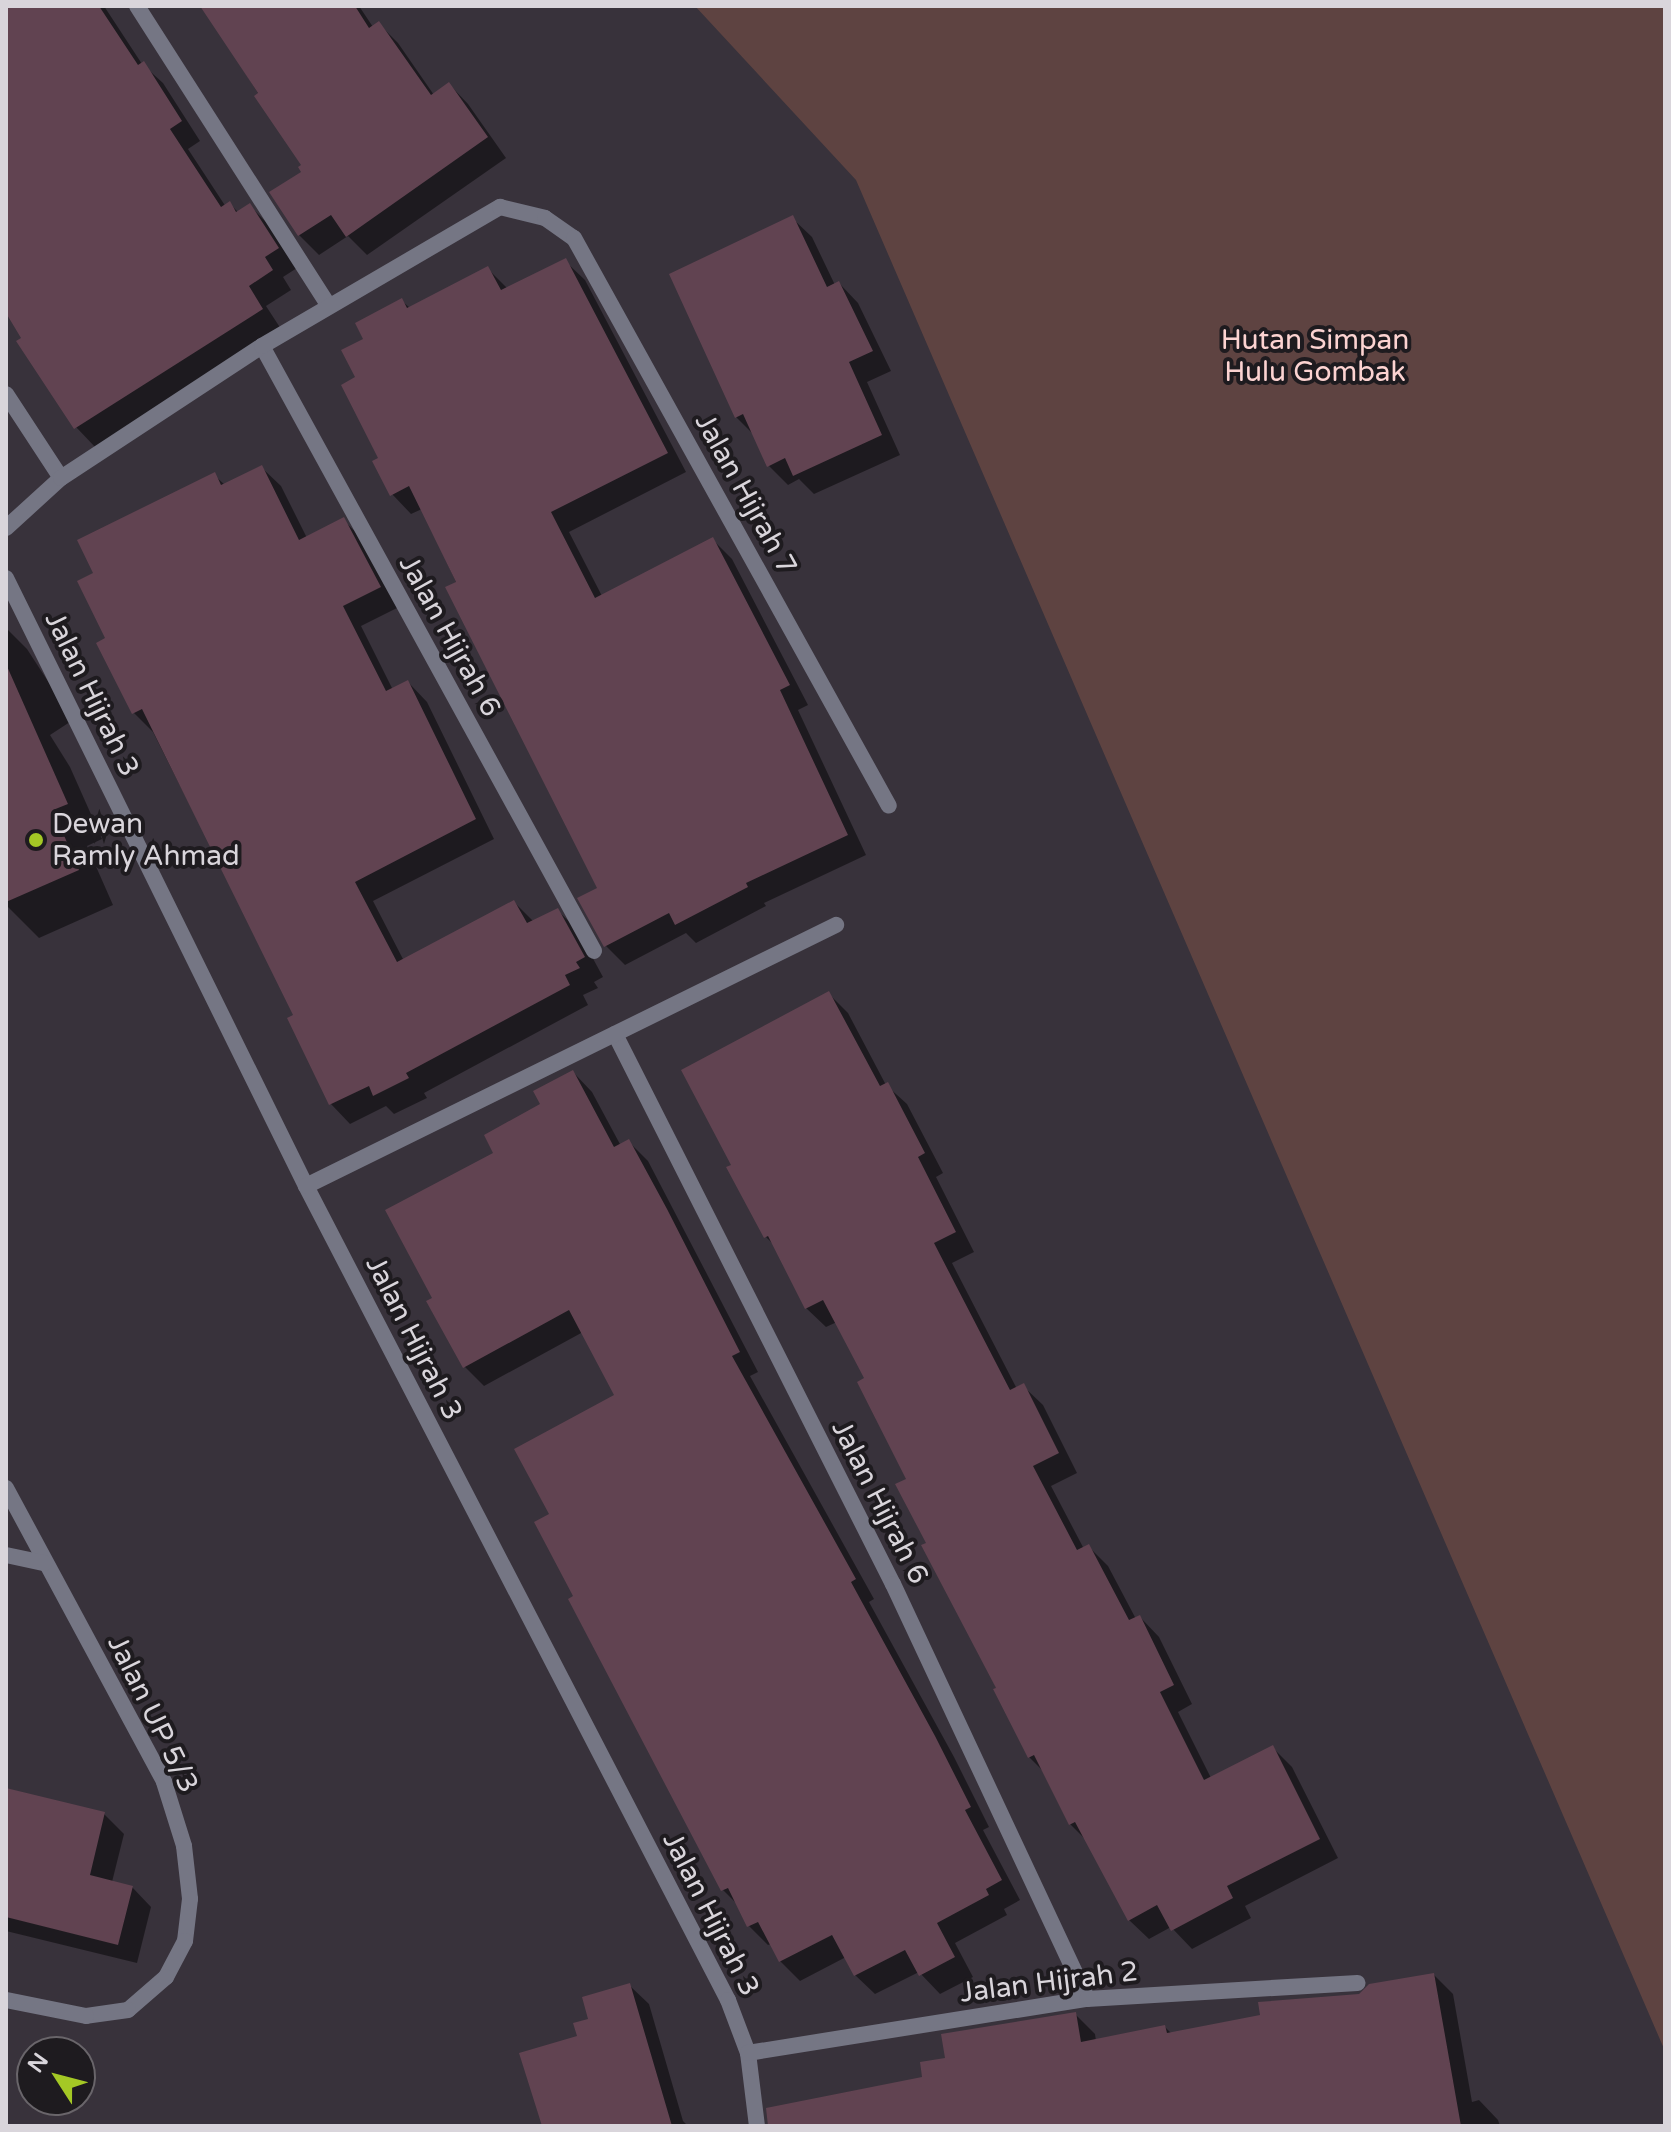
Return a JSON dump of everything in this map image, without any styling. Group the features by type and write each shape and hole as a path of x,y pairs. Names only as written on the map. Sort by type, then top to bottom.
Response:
{"street":[{"path":"6,528 61,478 262,346 329,306 137,6"},
{"name":"Jalan Hijrah 7","path":"329,306 500,207 545,218 574,238 889,806"},
{"name":"Jalan Hijrah 6","path":"262,346 594,951"},
{"path":"6,394 61,478"},
{"name":"Jalan Hijrah 3","path":"6,578 306,1186 728,2000 748,2053 757,2126"},
{"path":"306,1186 836,925"},
{"name":"Jalan Hijrah 6","path":"615,1034 893,1584 1087,1999"},
{"name":"Jalan UP 5/3","path":"6,1488 164,1782 184,1846 190,1899 185,1941 166,1977 128,2010 86,2016 6,2000"},
{"path":"6,1555 44,1563"},
{"name":"Jalan Hijrah 2","path":"748,2053 1087,1999 1358,1983"}],"green space":[{"name":"Hutan Simpan Hulu Gombak","path":"695,6 1665,6 1665,2051 856,180"}],"building":[{"path":"6,6 99,6 138,65 144,61 182,121 170,129 221,207 230,201 236,212 250,203 279,248 265,257 273,270 249,286 263,309 74,429 16,341 21,338 6,313"},
{"path":"200,6 355,6 369,28 379,21 431,95 449,82 488,137 346,237 331,215 298,236 269,192 301,172 298,167 301,165 254,96 258,93"},
{"path":"793,215 827,287 839,281 873,351 849,362 882,435 793,476 785,458 767,467 743,414 735,418 669,274"},
{"path":"566,258 668,453 551,512 595,598 713,537 790,685 780,690 848,835 746,883 748,887 675,925 669,913 604,947 577,898 597,888 445,587 456,582 409,486 390,496 372,461 378,458 341,385 355,377 341,350 363,339 355,323 402,298 407,308 488,266 501,290"},
{"path":"262,465 299,540 344,517 381,587 343,606 386,691 408,680 476,819 355,882 397,962 514,900 527,923 558,908 585,957 576,962 580,968 565,975 570,985 406,1073 409,1078 373,1096 369,1086 329,1105 287,1018 293,1015 142,709 132,714 96,643 105,638 77,581 93,573 77,540 215,472 221,485"},
{"name":"Dewan Ramly Ahmad","path":"6,664 68,804 53,810 79,870 6,902"},
{"path":"829,991 880,1086 888,1082 925,1153 918,1157 956,1232 934,1243 1010,1390 1024,1383 1059,1453 1033,1466 1077,1550 1089,1544 1129,1620 1140,1615 1174,1685 1160,1692 1204,1780 1273,1745 1320,1839 1227,1886 1233,1898 1171,1931 1157,1905 1128,1921 1075,1822 1069,1825 1034,1755 1028,1758 993,1689 996,1688 921,1545 926,1543 895,1484 906,1479 857,1382 864,1378 823,1300 805,1309 768,1236 764,1238 726,1167 731,1165 681,1070"},
{"path":"573,1070 614,1147 629,1139 667,1209 740,1352 732,1356 856,1579 851,1582 971,1807 965,1810 1002,1880 986,1889 989,1895 937,1923 955,1957 919,1976 905,1950 854,1976 832,1935 779,1962 758,1922 747,1927 728,1888 721,1891 568,1599 573,1596 534,1522 549,1514 514,1449 614,1395 569,1310 463,1368 426,1301 432,1298 385,1210 493,1153 484,1135 540,1104 533,1091"},
{"path":"6,1788 105,1812 90,1875 133,1886 118,1945 6,1917"},
{"path":"1434,1973 1461,2126 768,2126 766,2108 922,2077 920,2062 945,2058 941,2034 1076,2012 1081,2042 1165,2025 1167,2033 1260,2015 1258,2002 1359,1994 1369,1984"},
{"path":"630,1983 672,2126 542,2126 519,2053 577,2036 573,2023 588,2019 582,1997"}],"place":[{"name":"Dewan Ramly Ahmad","path":"36,840"}]}
